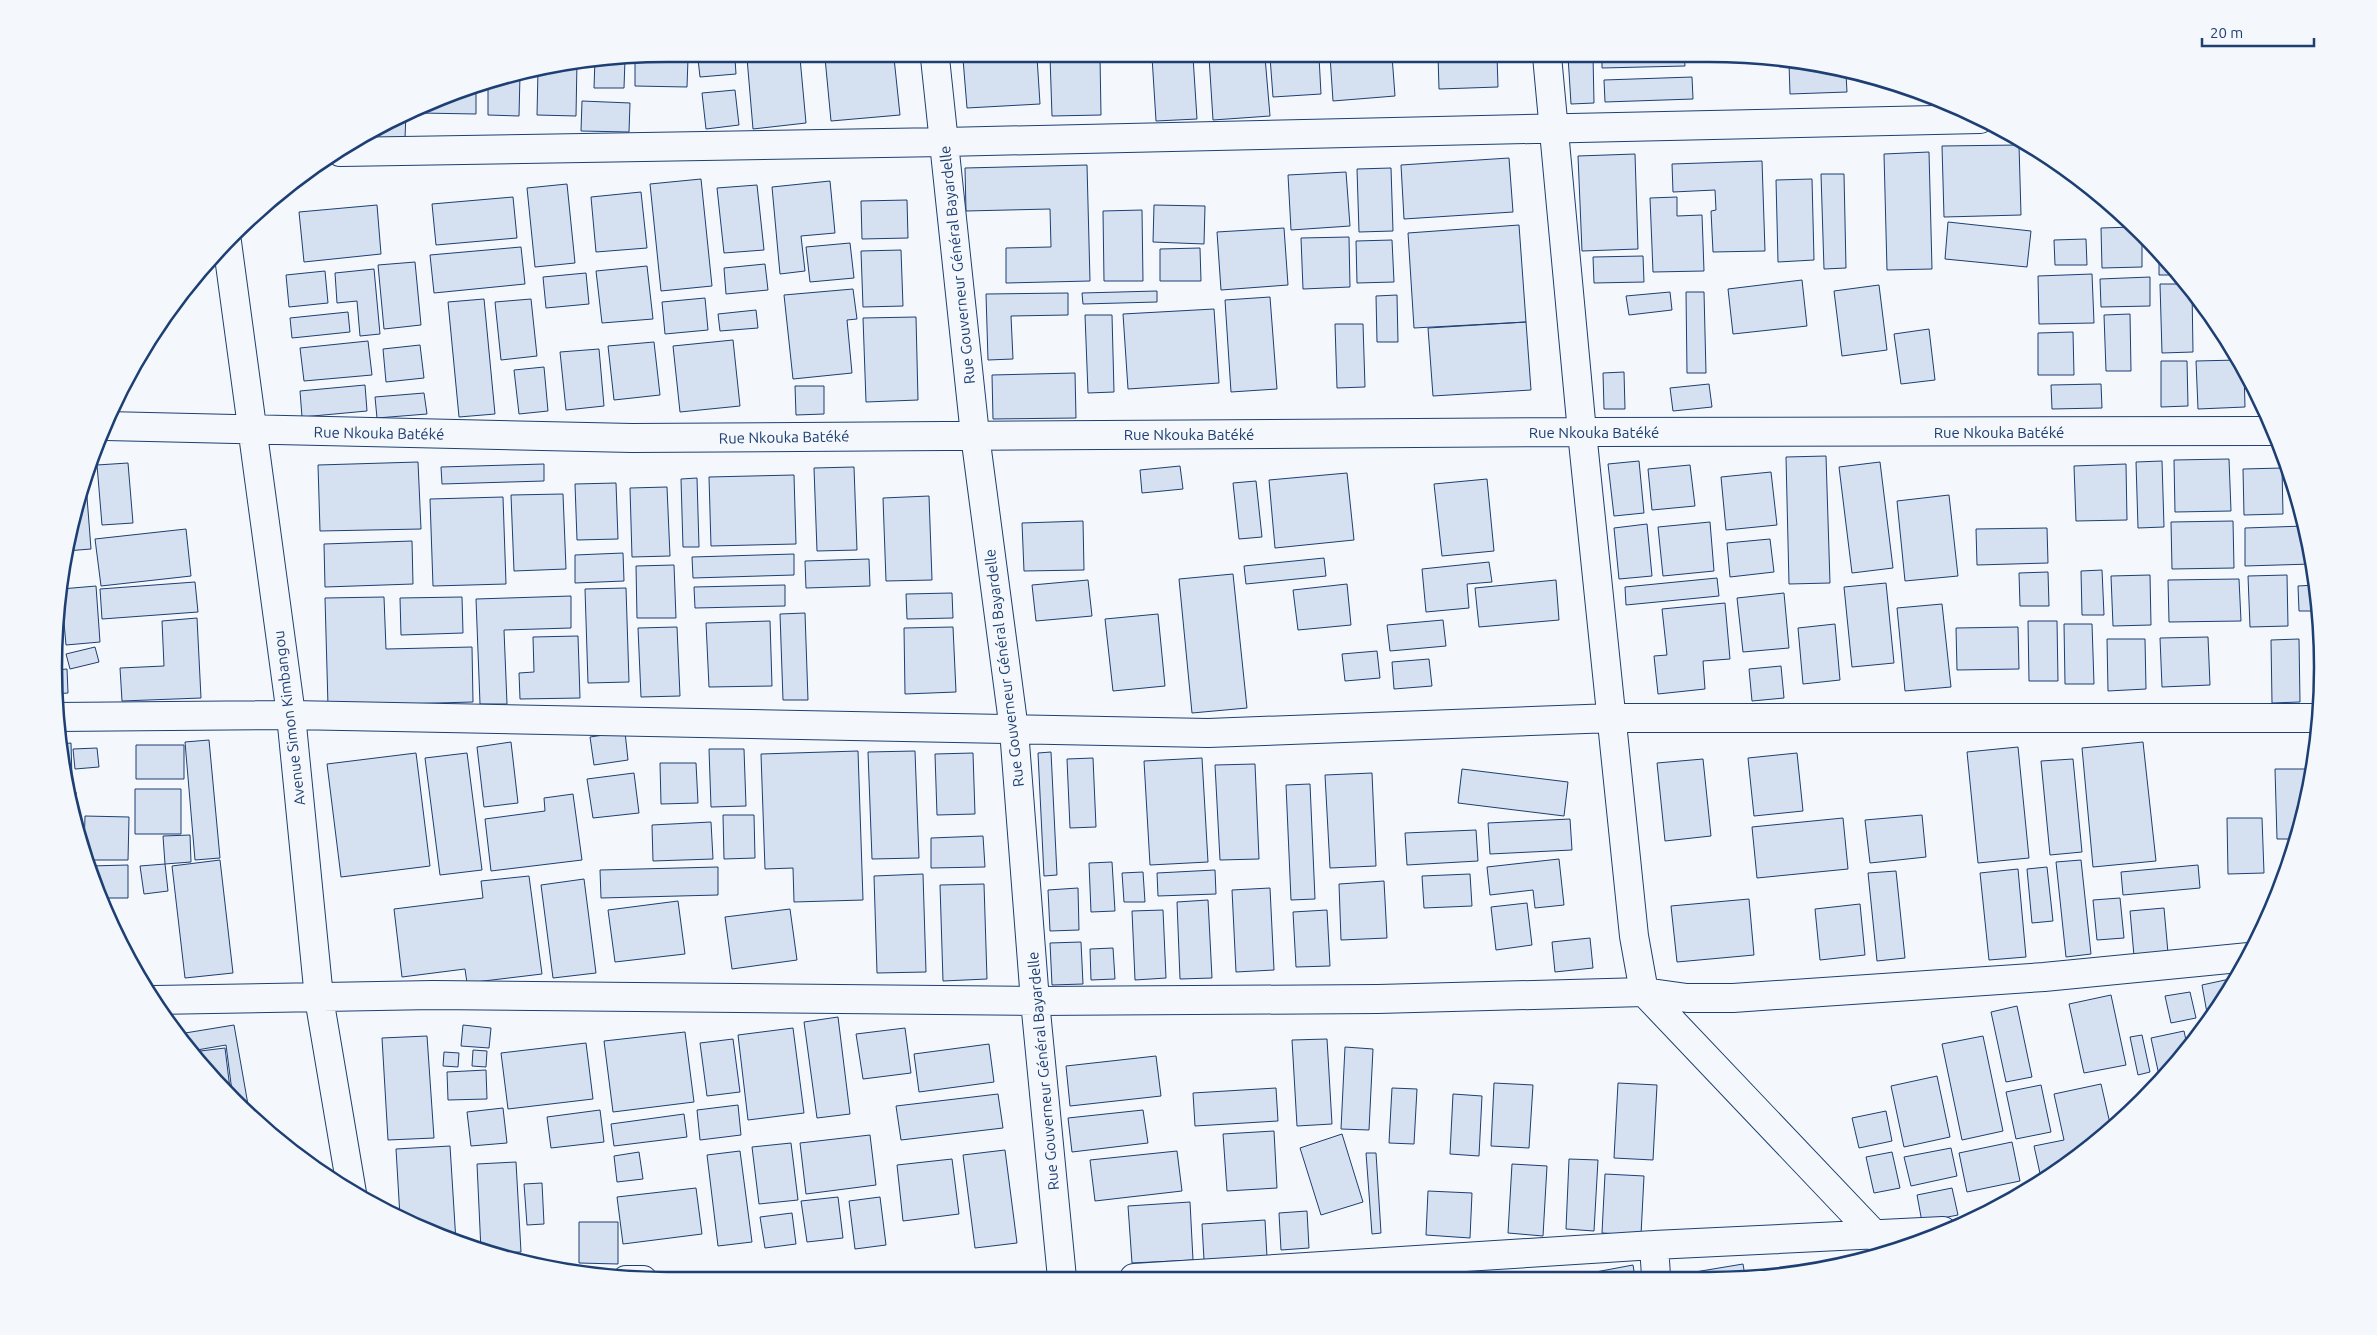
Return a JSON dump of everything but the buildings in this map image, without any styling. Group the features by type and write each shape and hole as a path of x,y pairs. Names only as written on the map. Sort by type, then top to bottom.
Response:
{"street":[{"name":"Rue Gouverneur Général Bayardelle","path":"935,62 975,435 1014,730 1035,1000 1061,1272"},
{"path":"1549,62 1582,432 1634,936 1644,992 1884,1244"},
{"path":"352,152 944,142 1964,119"},
{"name":"Avenue Simon Kimbangou","path":"228,253 291,715 318,998 350,1182"},
{"name":"Rue Nkouka Batéké","path":"113,426 632,438 1582,432 2266,432"},
{"path":"65,717 291,715 1208,733 1613,718 2312,718"},
{"path":"162,1000 433,995 1035,1000 1378,999 1644,992 1687,998 1732,998 2044,977 2240,958"},
{"path":"1229,1272 1654,1245 1884,1244 1907,1239"},
{"path":"1654,1245 1656,1272"}]}
